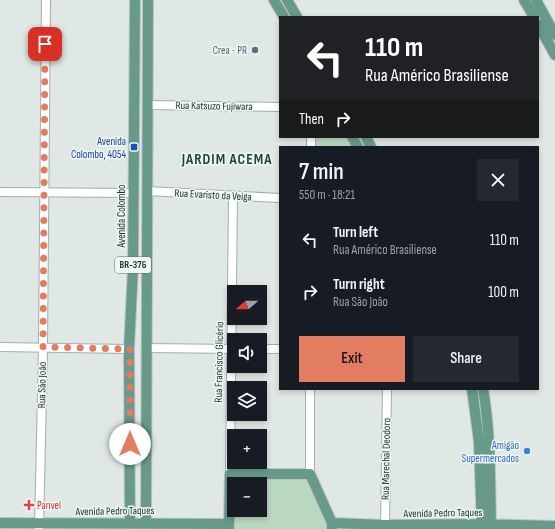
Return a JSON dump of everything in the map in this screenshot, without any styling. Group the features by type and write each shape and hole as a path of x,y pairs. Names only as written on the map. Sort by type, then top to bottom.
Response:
{"main road":[{"name":"Avenida Colombo","path":"130,526 130,349 135,0"},
{"name":"BR-376","path":"146,526 148,0"},
{"path":"274,0 283,16"},
{"path":"287,0 296,16"},
{"path":"524,0 533,16"},
{"path":"536,0 555,35"},
{"path":"539,26 555,54"},
{"path":"134,74 148,85"},
{"path":"132,267 146,270"},
{"path":"132,278 146,281"},
{"path":"472,390 485,462"},
{"path":"483,390 486,410 486,526"},
{"path":"230,474 310,474 332,526"},
{"name":"Rua Francisco Glicério","path":"229,526 230,474"},
{"name":"Avenida Pedro Taques","path":"0,523 39,527 229,526"},
{"name":"Avenida Pedro Taques","path":"332,526 555,526"}],"street":[{"name":"Rua São João","path":"39,527 43,347 43,192 46,0"},
{"name":"Rua Katsuzo Fujiwara","path":"148,105 279,107"},
{"name":"Rua Evaristo da Veiga","path":"147,191 279,198"},
{"path":"0,192 133,193"},
{"name":"Rua Francisco Glicério","path":"232,333 233,196"},
{"path":"0,347 130,349"},
{"path":"147,348 227,349"},
{"path":"267,349 279,349"},
{"name":"Rua Francisco Glicério","path":"230,474 232,373"},
{"path":"310,390 310,474"},
{"name":"Rua Marechal Deodoro","path":"385,527 387,390"}],"green space":[{"path":"312,138 353,138 357,146 312,146"},
{"path":"230,474 310,474 332,529 229,529 229,517 267,517 267,477 230,477"}],"place":[{"name":"Crea - PR","path":"255,50"},
{"name":"Avenida Colombo, 4054","path":"134,147"},
{"name":"Amigão Supermercados","path":"527,451"},
{"name":"Panvel","path":"29,505"}],"district":[{"name":"JARDIM ACEMA","path":"227,159"}],"route":[{"path":"45,44 43,347 130,349 130,444"}]}
